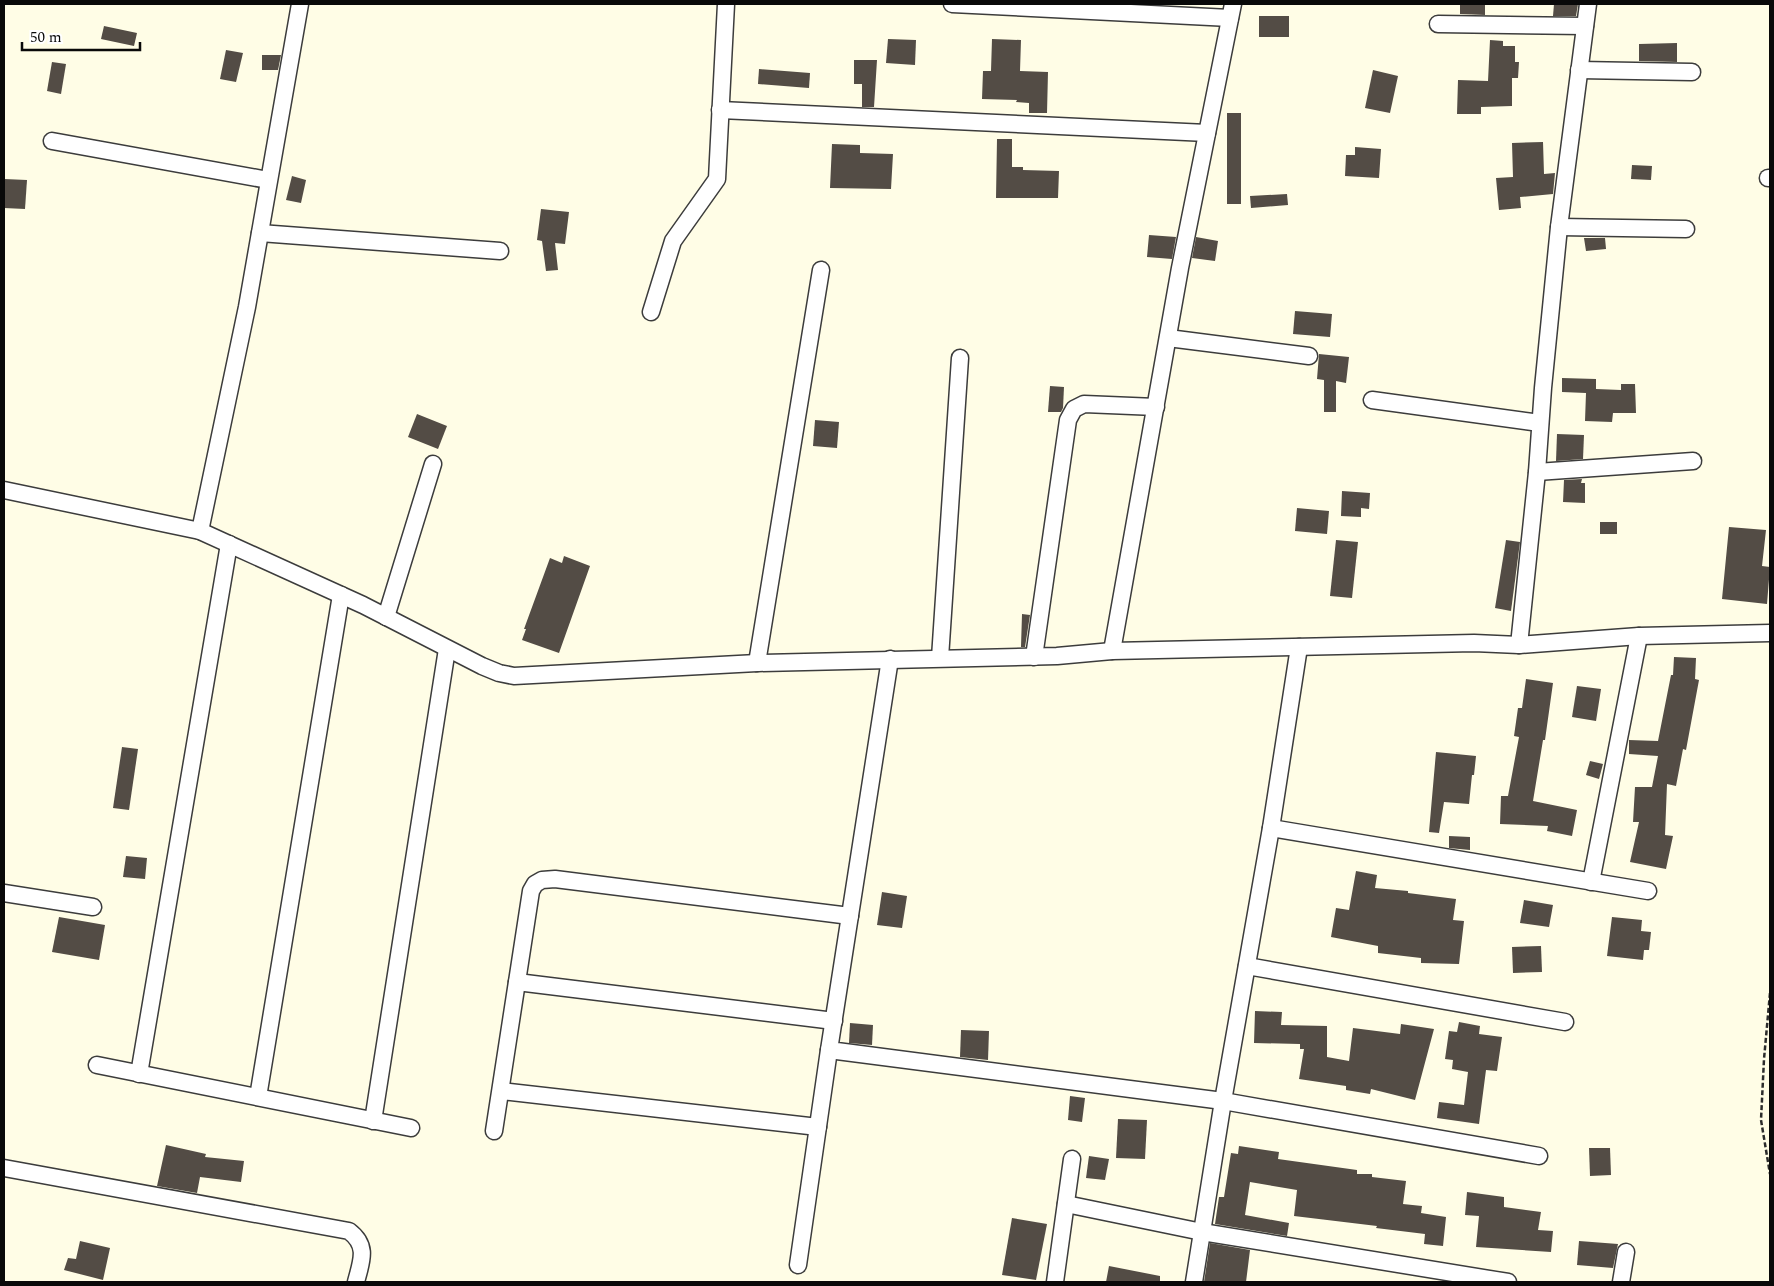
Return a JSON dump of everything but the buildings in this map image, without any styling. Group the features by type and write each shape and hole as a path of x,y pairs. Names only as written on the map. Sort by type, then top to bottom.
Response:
{"street":[{"path":"200,531 247,307 300,4"},
{"path":"651,312 673,241 717,178 726,4"},
{"path":"952,4 1231,11 1168,338 1112,651"},
{"path":"1519,645 1559,227 1588,4"},
{"path":"1438,24 1585,26"},
{"path":"1579,70 1692,72"},
{"path":"720,110 1207,133"},
{"path":"52,141 268,180"},
{"path":"1559,227 1686,229"},
{"path":"260,233 500,251"},
{"path":"757,663 821,270"},
{"path":"1168,338 1309,356"},
{"path":"940,658 960,358"},
{"path":"1372,400 1540,423"},
{"path":"1034,656 1068,420 1074,409 1084,404 1156,407"},
{"path":"1537,472 1693,461"},
{"path":"386,617 433,464"},
{"path":"4,490 200,531 341,595 482,666 499,673 514,676 757,663 1057,656 1112,651 1474,643 1519,645 1639,636 1770,632"},
{"path":"140,1074 229,544"},
{"path":"258,1097 341,595"},
{"path":"1591,882 1639,636"},
{"path":"1194,1282 1223,1101 1271,828 1299,647"},
{"path":"372,1120 447,649"},
{"path":"798,1265 829,1050 890,659"},
{"path":"1271,828 1648,891"},
{"path":"494,1131 534,884 542,880 555,880 850,916"},
{"path":"4,894 93,908"},
{"path":"1247,966 1565,1022"},
{"path":"518,982 834,1021"},
{"path":"829,1050 1223,1101 1539,1156"},
{"path":"97,1065 411,1128"},
{"path":"500,1092 818,1127"},
{"path":"1055,1282 1072,1159"},
{"path":"4,1168 350,1231 361,1243 363,1253 356,1282"},
{"path":"1066,1204 1202,1232 1508,1282"},
{"path":"1622,1282 1626,1252"}],"path":[{"path":"1770,993 1764,1059 1762,1120 1770,1174"}]}
